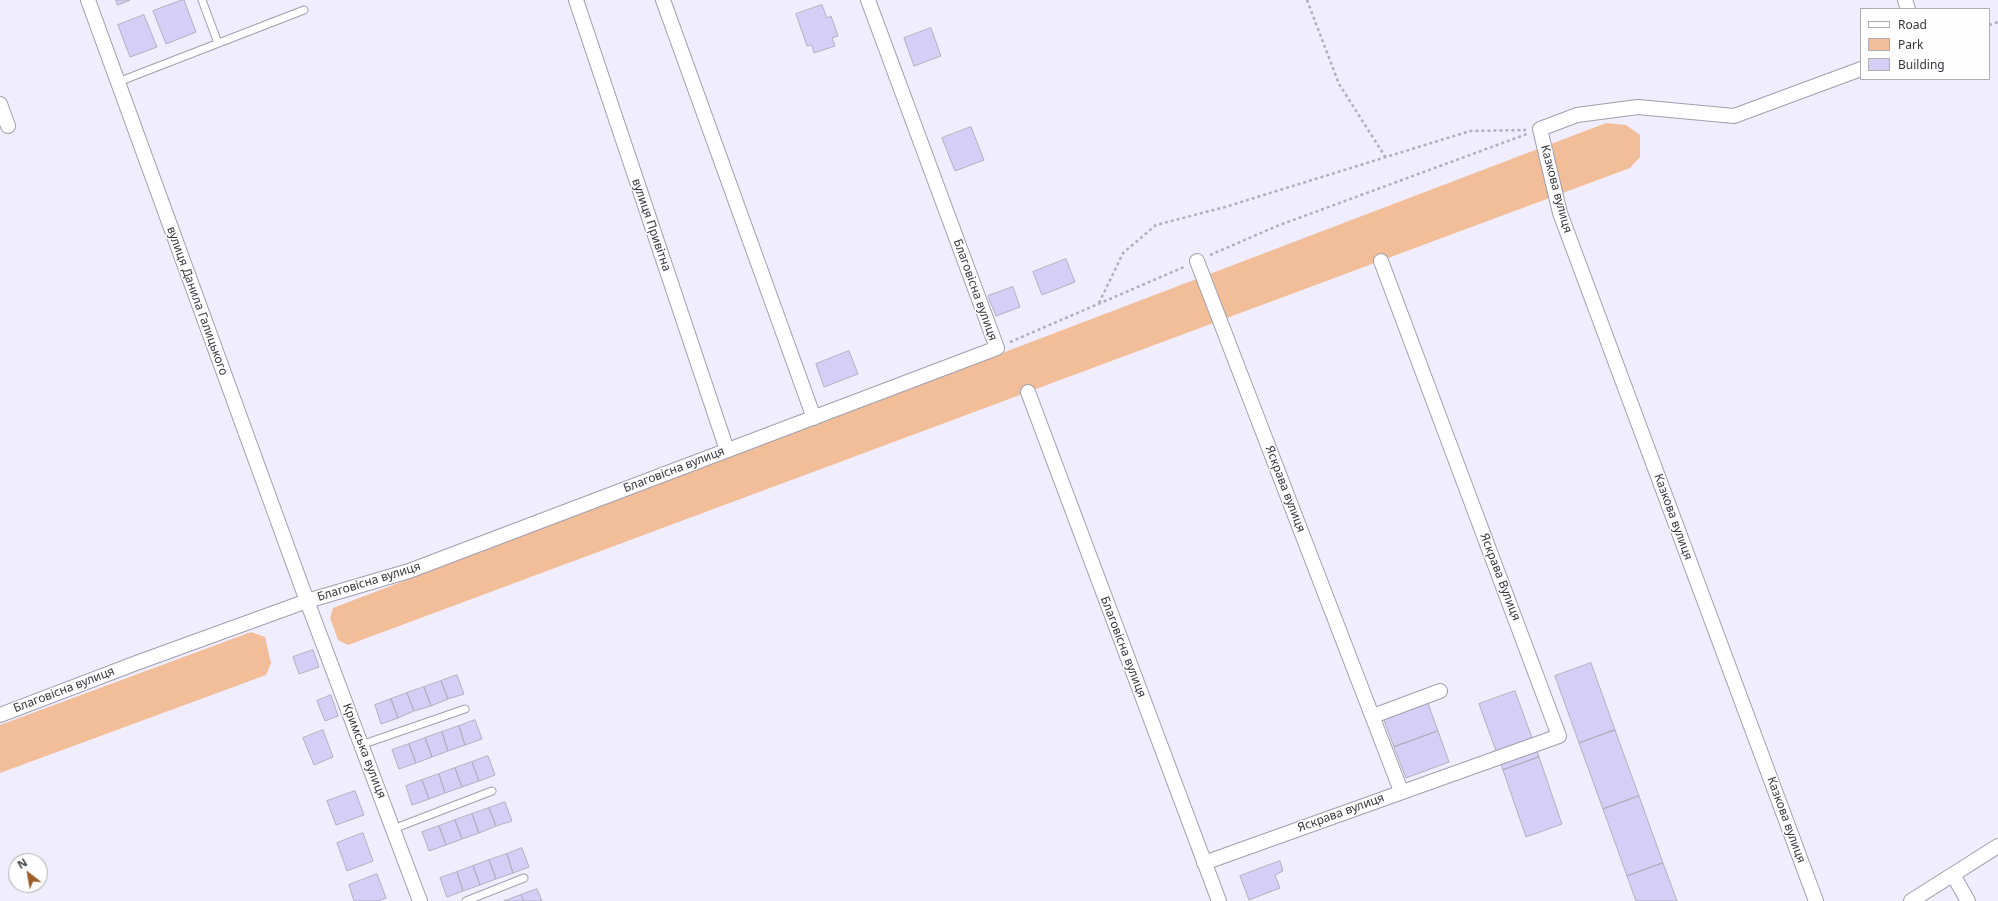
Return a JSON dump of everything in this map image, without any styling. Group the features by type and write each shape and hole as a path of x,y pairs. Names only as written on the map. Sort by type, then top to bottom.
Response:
{"street":[{"name":"вулиця Данила Галицького","path":"88,0 306,601"},
{"name":"вулиця Привітна","path":"576,0 727,450"},
{"path":"663,0 814,418"},
{"name":"Благовісна вулиця","path":"0,715 306,601 409,571 997,348 868,0"},
{"path":"1540,129 1578,115 1638,107 1734,116 1860,69"},
{"path":"0,104 8,126"},
{"name":"Казкова вулиця","path":"1540,129 1560,213 1816,901"},
{"name":"Яскрава вулиця","path":"1197,261 1401,791 1204,863"},
{"name":"Яскрава Вулиця","path":"1381,261 1559,736 1401,791"},
{"name":"Благовісна вулиця","path":"1028,392 1219,901"},
{"name":"Кримська вулиця","path":"306,601 420,901"},
{"path":"1372,716 1440,691"},
{"path":"1910,901 1998,846"},
{"path":"1953,875 1968,901"}],"lane":[{"path":"202,0 218,43"},
{"path":"118,82 304,10"},
{"path":"361,745 465,709"},
{"path":"393,829 492,791"},
{"path":"466,901 524,878"}],"path":[{"path":"1307,0 1339,84 1386,158"},
{"path":"1098,304 1123,253 1156,225 1225,207 1470,131 1540,129"},
{"path":"997,348 1277,226 1540,129"}],"green space":[{"path":"1606,123 1626,125 1640,135 1640,157 1630,168 348,645 338,640 330,618 333,608"},
{"path":"251,632 265,637 271,663 266,675 0,773 0,725"}],"building":[{"path":"116,0 130,0 118,5"},
{"path":"184,0 196,32 166,44 153,11"},
{"path":"822,5 827,18 831,16 838,36 832,38 835,46 814,53 812,45 807,46 796,14"},
{"path":"144,15 157,47 130,57 118,25"},
{"path":"931,28 941,56 914,66 904,38"},
{"path":"971,127 984,160 955,171 942,138"},
{"path":"1066,259 1075,282 1042,295 1033,272"},
{"path":"1013,287 1020,307 996,316 988,296"},
{"path":"849,351 858,374 824,387 816,364"},
{"path":"313,650 319,667 299,674 293,657"},
{"path":"1591,663 1615,730 1579,743 1555,676"},
{"path":"457,675 464,694 448,699 441,681"},
{"path":"441,681 448,699 431,706 424,687"},
{"path":"424,687 431,706 414,711 407,693"},
{"path":"1515,691 1539,757 1503,770 1479,704"},
{"path":"407,693 414,711 398,718 391,699"},
{"path":"331,695 338,716 325,721 317,701"},
{"path":"1426,698 1438,731 1394,747 1382,715"},
{"path":"391,699 398,718 381,724 375,705"},
{"path":"475,720 482,739 465,745 459,726"},
{"path":"459,726 465,745 448,751 442,732"},
{"path":"323,730 333,757 314,765 303,738"},
{"path":"1615,730 1639,796 1603,809 1579,743"},
{"path":"1438,731 1449,762 1406,778 1394,747"},
{"path":"442,732 448,751 432,757 425,738"},
{"path":"425,738 432,757 416,763 409,744"},
{"path":"409,744 416,763 399,769 392,750"},
{"path":"488,756 495,775 479,781 472,762"},
{"path":"1539,757 1562,824 1526,837 1503,770"},
{"path":"472,762 479,781 462,787 455,768"},
{"path":"455,768 462,787 445,793 439,774"},
{"path":"439,774 445,793 429,799 422,780"},
{"path":"422,780 429,799 412,805 406,786"},
{"path":"355,791 364,815 336,825 327,801"},
{"path":"1639,796 1663,863 1627,876 1603,809"},
{"path":"505,802 512,821 496,826 489,808"},
{"path":"489,808 496,826 479,833 472,814"},
{"path":"472,814 479,833 462,839 455,820"},
{"path":"455,820 462,839 446,845 439,826"},
{"path":"439,826 446,845 429,851 422,832"},
{"path":"363,833 373,861 347,871 337,843"},
{"path":"522,848 529,867 513,873 507,854"},
{"path":"507,854 513,873 496,879 489,860"},
{"path":"489,860 496,879 480,885 473,866"},
{"path":"1280,861 1283,871 1275,875 1280,888 1249,900 1240,876"},
{"path":"1663,863 1677,901 1636,901 1627,876"},
{"path":"473,866 480,885 463,891 457,872"},
{"path":"457,872 463,891 447,897 440,878"},
{"path":"377,874 386,898 378,901 354,901 349,885"},
{"path":"537,889 542,901 524,901 521,895"},
{"path":"521,895 524,901 504,901"}]}
